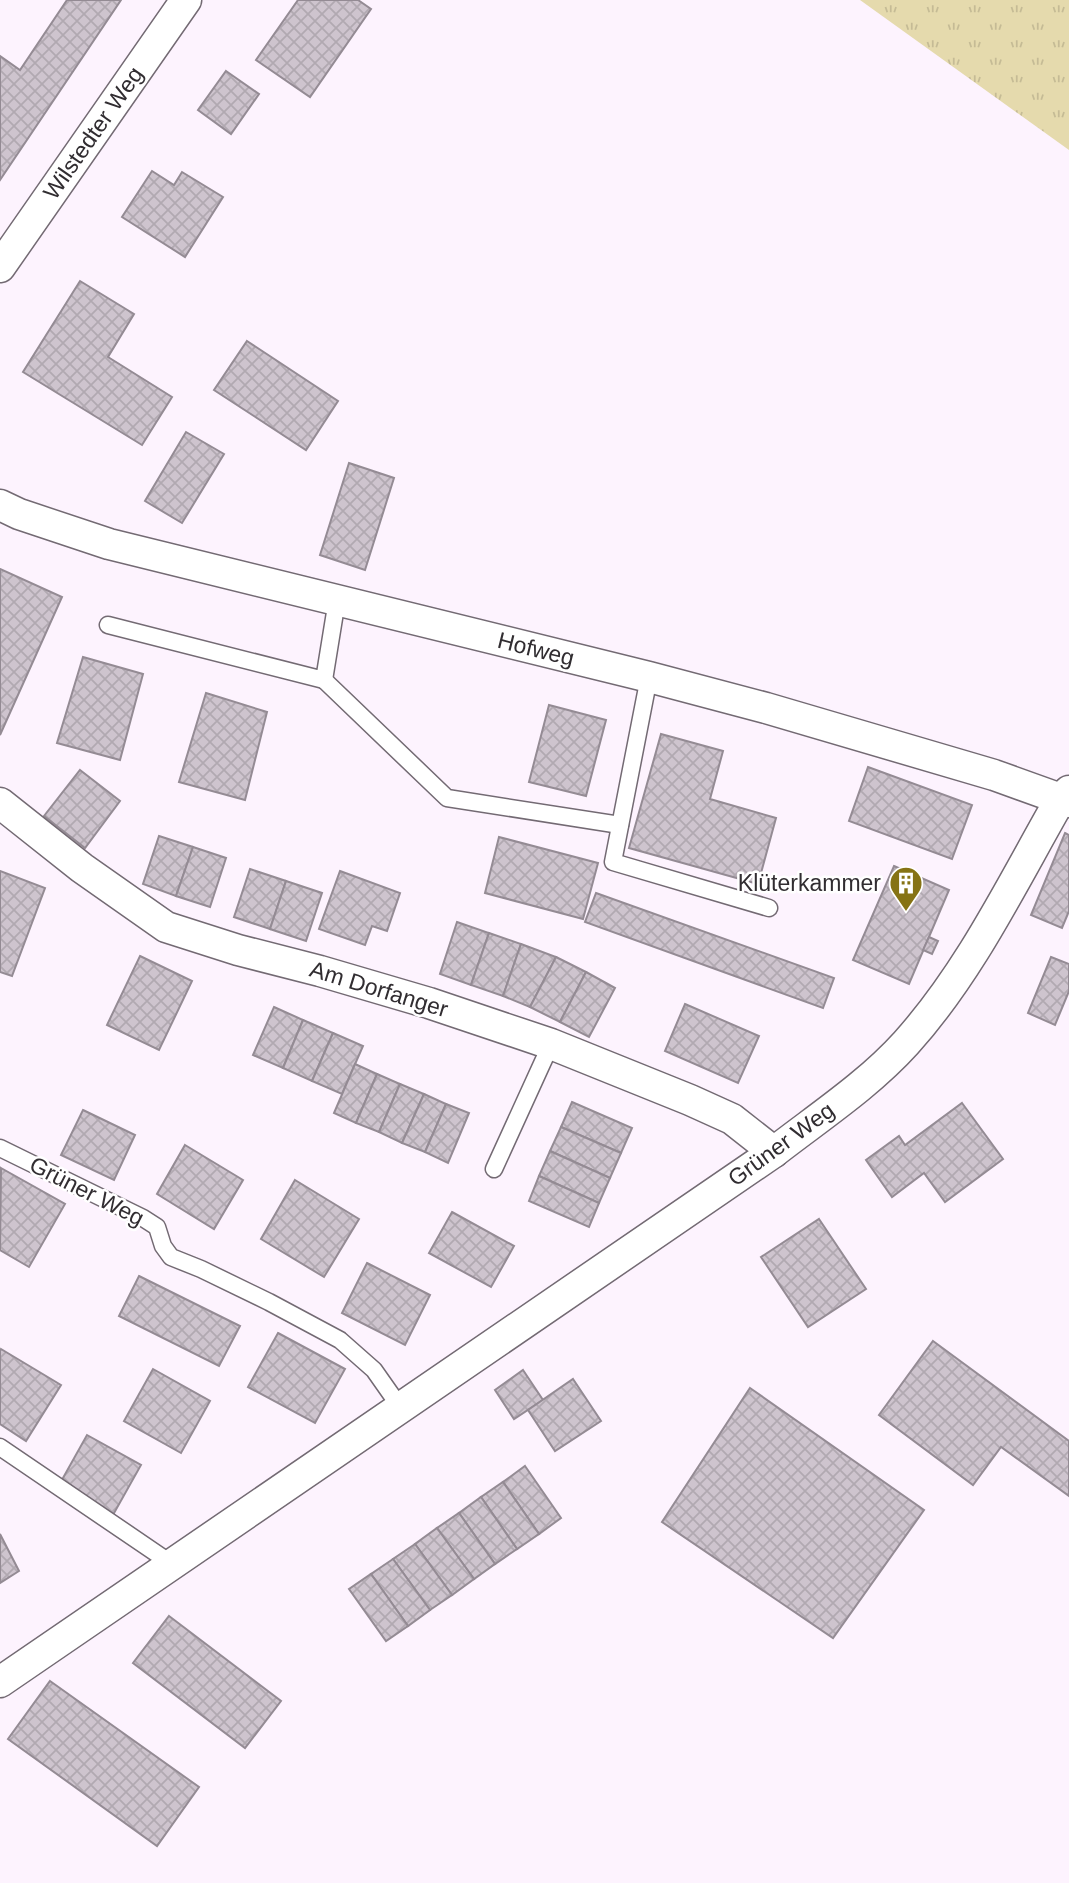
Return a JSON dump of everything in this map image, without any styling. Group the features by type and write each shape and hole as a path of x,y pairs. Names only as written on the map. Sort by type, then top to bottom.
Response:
{"street":[{"name":"Wilstedter Weg","path":"0,267 186,0"},
{"name":"Hofweg","path":"0,505 109,544 766,708 1066,798"},
{"name":"Grüner Weg","path":"0,1682 774,1152 867,1081 926,1019 972,953 1066,798"},
{"name":"Am Dorfanger","path":"0,803 82,868 166,927 238,950 429,1003 551,1044 732,1119 774,1152"}],"lane":[{"path":"324,680 337,600"},
{"path":"108,625 324,680 447,798 620,825"},
{"path":"649,677 613,862 769,908"},
{"path":"494,1169 551,1044"},
{"name":"Grüner Weg","path":"0,1148 150,1223 156,1227 171,1258 201,1269 268,1301 340,1340 374,1370 400,1407"},
{"path":"0,1447 172,1564"}],"green space":[{"path":"860,0 1069,0 1069,150"}],"building":[{"path":"67,0 121,0 0,180 0,56 20,70"},
{"path":"298,0 358,0 371,9 310,97 256,60"},
{"path":"226,71 259,94 231,134 198,110"},
{"path":"152,171 174,185 182,172 223,197 185,257 122,217"},
{"path":"80,281 134,314 108,357 172,397 142,445 23,372"},
{"path":"247,341 338,401 306,450 214,390"},
{"path":"186,432 224,454 182,523 145,501"},
{"path":"349,463 394,478 365,570 320,555"},
{"path":"0,569 62,597 0,735"},
{"path":"83,657 143,674 120,760 57,743"},
{"path":"206,693 267,712 245,800 179,782"},
{"path":"549,705 606,720 586,796 529,782"},
{"path":"661,734 723,751 710,799 776,818 758,884 629,848"},
{"path":"868,767 972,805 952,859 849,821"},
{"path":"80,770 120,801 85,848 44,816"},
{"path":"1065,833 1069,835 1069,911 1062,928 1031,915"},
{"path":"159,836 193,847 176,896 143,884"},
{"path":"499,837 598,863 583,919 485,893"},
{"path":"193,847 226,858 210,907 176,896"},
{"name":"Klüterkammer","path":"894,866 949,890 909,984 853,960"},
{"path":"250,869 286,881 270,929 234,917"},
{"path":"0,871 45,888 12,976 0,972"},
{"path":"340,871 400,893 387,931 372,926 365,945 319,929"},
{"path":"286,881 322,893 306,941 270,929"},
{"path":"596,893 834,978 823,1008 585,922"},
{"path":"457,922 489,933 471,985 440,974"},
{"path":"489,933 521,944 503,996 471,985"},
{"path":"929,937 938,941 932,954 923,950"},
{"path":"521,944 556,957 530,1007 503,996"},
{"path":"140,956 192,981 159,1050 107,1025"},
{"path":"556,957 586,972 560,1022 530,1007"},
{"path":"1051,957 1069,964 1069,991 1055,1025 1028,1013"},
{"path":"586,972 615,988 589,1037 560,1022"},
{"path":"685,1004 759,1036 738,1083 665,1051"},
{"path":"274,1007 303,1020 283,1068 253,1055"},
{"path":"303,1020 333,1033 312,1081 283,1068"},
{"path":"333,1033 363,1046 342,1094 312,1081"},
{"path":"355,1064 377,1074 356,1123 334,1113"},
{"path":"377,1074 400,1084 379,1132 356,1123"},
{"path":"400,1084 424,1094 402,1143 379,1132"},
{"path":"424,1094 446,1104 425,1152 402,1143"},
{"path":"572,1102 632,1128 621,1153 561,1127"},
{"path":"962,1103 1003,1159 945,1202 924,1173 892,1197 866,1160 899,1136 905,1145"},
{"path":"446,1104 469,1113 448,1163 425,1152"},
{"path":"83,1110 135,1135 114,1180 61,1155"},
{"path":"561,1127 621,1153 610,1178 550,1151"},
{"path":"185,1145 243,1180 214,1229 157,1194"},
{"path":"550,1151 610,1178 599,1203 539,1176"},
{"path":"1,1168 65,1204 29,1267 0,1250"},
{"path":"539,1176 599,1203 589,1227 529,1201"},
{"path":"295,1180 359,1219 324,1277 261,1239"},
{"path":"452,1212 514,1246 491,1287 429,1253"},
{"path":"819,1219 866,1289 808,1327 761,1257"},
{"path":"367,1263 430,1295 405,1345 342,1313"},
{"path":"139,1276 240,1326 219,1366 119,1316"},
{"path":"278,1333 345,1369 315,1423 248,1387"},
{"path":"933,1341 1069,1441 1069,1496 1001,1447 973,1485 879,1415"},
{"path":"1,1349 61,1385 26,1441 0,1424"},
{"path":"153,1369 210,1401 181,1453 124,1421"},
{"path":"523,1370 543,1400 514,1419 495,1390"},
{"path":"573,1379 601,1421 555,1451 528,1410"},
{"path":"750,1388 924,1510 833,1638 662,1522"},
{"path":"87,1435 141,1465 113,1515 59,1485"},
{"path":"525,1466 561,1518 539,1534 503,1482"},
{"path":"503,1482 539,1534 517,1549 481,1497"},
{"path":"481,1497 517,1549 495,1564 459,1513"},
{"path":"459,1513 495,1564 474,1579 437,1528"},
{"path":"437,1528 474,1579 452,1595 415,1544"},
{"path":"0,1534 19,1571 0,1583"},
{"path":"415,1544 452,1595 430,1610 393,1559"},
{"path":"393,1559 430,1610 408,1626 371,1574"},
{"path":"371,1574 408,1626 386,1641 349,1589"},
{"path":"169,1616 281,1701 245,1748 133,1663"},
{"path":"50,1681 199,1787 157,1846 8,1739"}],"place":[{"name":"Klüterkammer","path":"906,913"}]}
